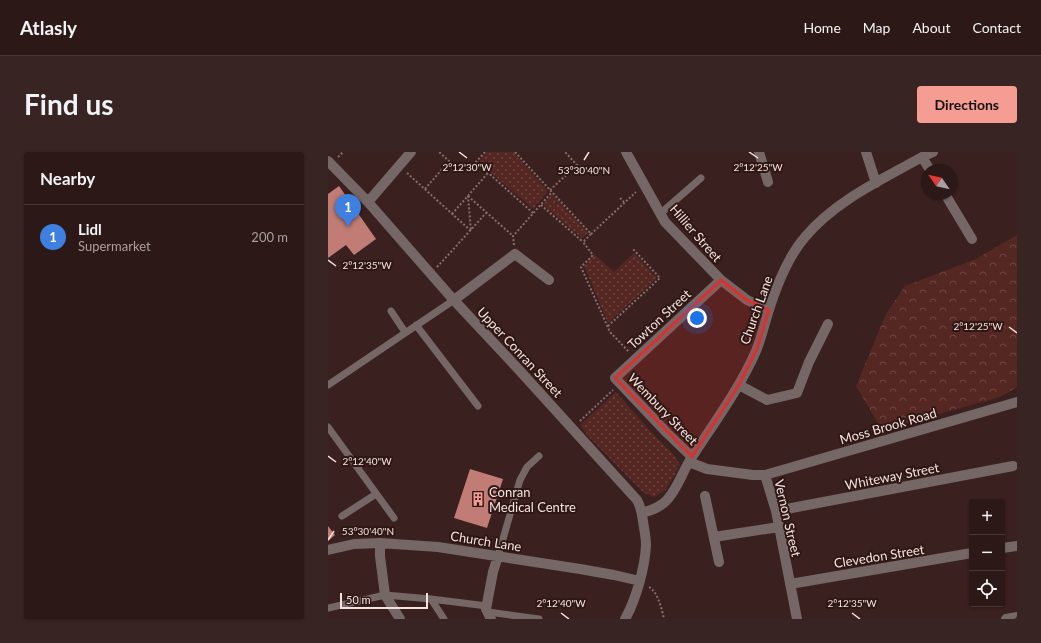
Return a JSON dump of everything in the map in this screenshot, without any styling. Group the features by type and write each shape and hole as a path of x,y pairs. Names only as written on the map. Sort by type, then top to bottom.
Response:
{"street":[{"path":"368,202 411,152"},
{"name":"Hillier Street","path":"626,152 660,214 666,222 721,280 747,300 769,310"},
{"path":"759,152 768,182"},
{"path":"866,152 876,183"},
{"name":"Church Lane","path":"642,513 660,507 671,495 690,460 739,385 757,349 779,282 791,257 804,238 818,223 851,196 933,152"},
{"path":"922,157 926,164"},
{"name":"Upper Conran Street","path":"328,161 368,202 454,300 572,428 639,504 642,513 646,544 645,555 640,581 625,619"},
{"path":"949,200 972,238"},
{"path":"454,300 515,254 549,280"},
{"name":"Towton Street","path":"618,381 636,359 721,280"},
{"path":"739,385 767,400 797,393 809,362 828,324"},
{"name":"Wembury Street","path":"618,381 690,460"},
{"name":"Moss Brook Road","path":"765,475 1017,402"},
{"name":"Vernon Street","path":"690,460 707,469 753,475 765,475 776,511 797,619"},
{"name":"Whiteway Street","path":"776,511 1013,466"},
{"path":"705,496 719,562"},
{"path":"714,537 779,527"},
{"path":"380,542 380,556 385,595 400,619"},
{"name":"Church Lane","path":"328,550 354,544 380,542 438,547 614,574 640,581"},
{"path":"1005,548 1017,546"},
{"name":"Clevedon Street","path":"790,584 969,554"},
{"path":"488,612 493,572 498,556"},
{"path":"1006,619 1017,617"}],"lane":[{"path":"660,214 701,178"},
{"path":"328,384 454,300"},
{"path":"391,311 405,332"},
{"path":"416,325 478,406"},
{"path":"328,427 394,518"},
{"path":"498,556 520,480 527,467 539,456"},
{"path":"342,516 376,494"},
{"path":"328,608 385,595 431,599 488,612 538,619"},
{"path":"431,599 444,619"}],"path":[{"path":"425,190 448,161 439,152"},
{"path":"485,152 476,162 533,213"},
{"path":"515,152 591,234"},
{"path":"515,254 514,236 551,191 577,165 565,152"},
{"path":"398,166 471,230"},
{"path":"452,214 488,173"},
{"path":"583,242 644,184"},
{"path":"468,196 514,236"},
{"path":"468,196 471,230"},
{"path":"620,198 624,202"},
{"path":"541,205 583,242 593,255 582,267 610,332 636,359"},
{"path":"430,273 450,254 486,213"},
{"path":"608,326 660,278 632,248"},
{"path":"572,428 618,381"},
{"path":"640,581 652,588 662,606 664,619"}],"highlighted area":[{"path":"721,280 747,300 769,310 757,349 739,385 692,457 615,378"}],"green space":[{"path":"487,152 513,152 548,191 533,209 480,163 480,160"},
{"path":"552,194 588,233 582,238 543,205"},
{"path":"1017,235 1017,387 1000,397 882,430 856,386 886,314 905,286 976,259"},
{"path":"634,253 657,278 608,323 584,266 594,254 614,272"},
{"path":"616,392 654,435 675,456 680,465 666,490 654,497 644,493 588,436 580,425"}],"building":[{"path":"339,186 376,239 354,255 346,245 328,258 328,194"},
{"name":"Conran Medical Centre","path":"470,469 503,479 487,528 454,518"},
{"path":"328,526 335,535 328,541"}],"place":[{"name":"Lidl","path":"348,227"},
{"name":"Conran Medical Centre","path":"478,499"}]}
